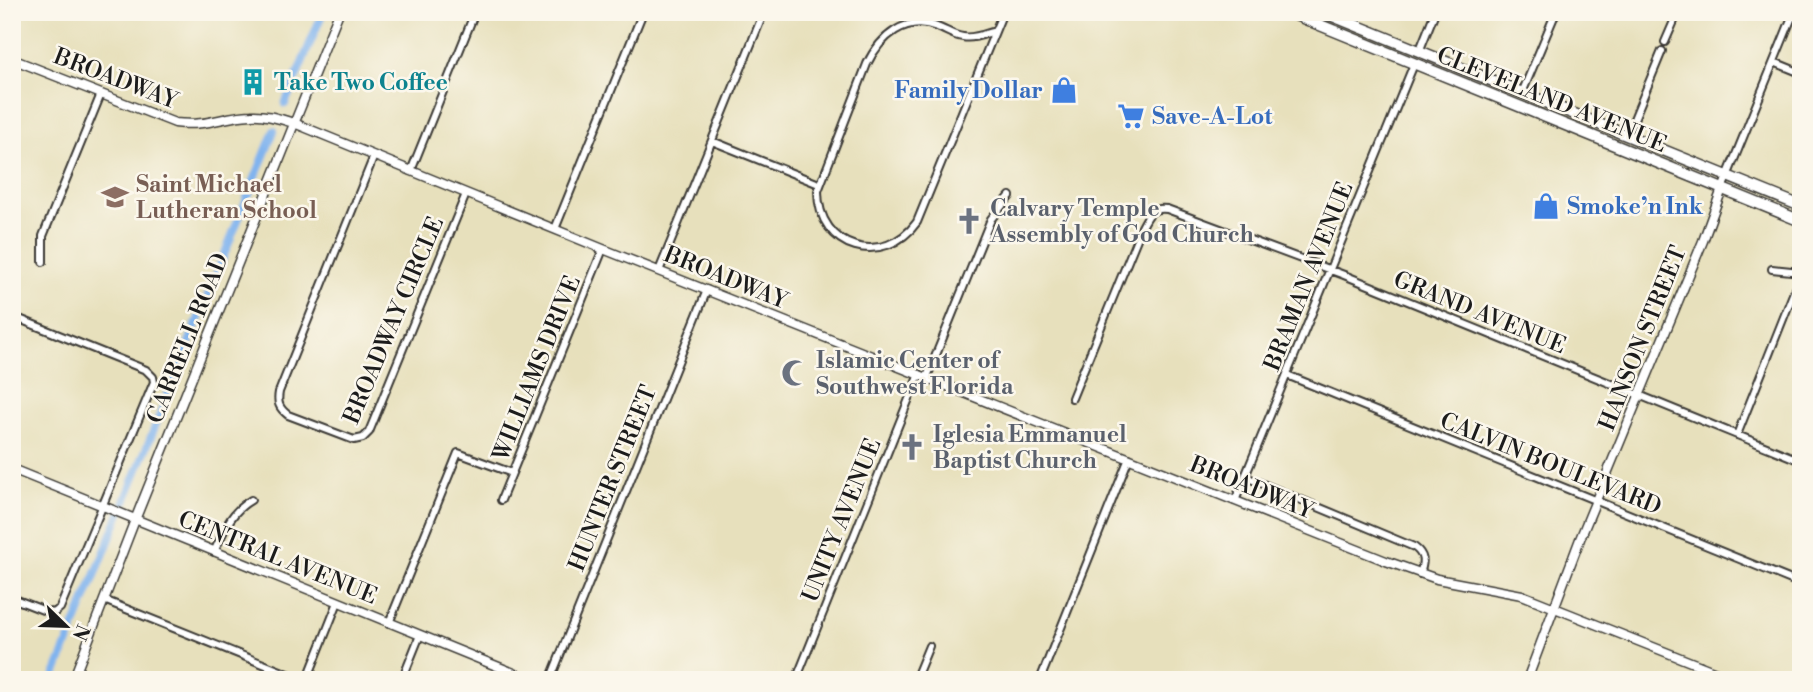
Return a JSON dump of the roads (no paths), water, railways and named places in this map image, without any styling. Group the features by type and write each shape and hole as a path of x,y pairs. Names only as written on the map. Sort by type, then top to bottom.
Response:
{"main road":[{"name":"CLEVELAND AVENUE","path":"1288,12 1801,221"},
{"name":"CLEVELAND AVENUE","path":"1323,12 1801,206"},
{"path":"1386,52 1419,52"},
{"path":"1414,64 1447,63"}],"street":[{"name":"CARRELL ROAD","path":"73,680 132,518 340,12"},
{"path":"411,171 475,12"},
{"path":"555,229 643,12"},
{"path":"659,271 764,12"},
{"path":"995,31 966,38 918,23 899,28 881,40 867,64 819,184 818,199 822,215 841,239 856,246 873,248 890,245 906,235 922,214 1003,12"},
{"path":"1419,52 1435,12"},
{"path":"1522,93 1556,12"},
{"path":"1665,42 1678,12"},
{"name":"HANSON STREET","path":"1527,680 1596,500 1794,12"},
{"path":"1627,136 1661,51"},
{"name":"BROADWAY","path":"12,58 176,123 201,125 250,115 294,123 1420,574 1508,591 1736,680"},
{"path":"1774,62 1801,73"},
{"name":"BRAMAN AVENUE","path":"1235,501 1414,64"},
{"path":"43,261 43,236 101,94"},
{"path":"712,141 819,184"},
{"name":"BROADWAY CIRCLE","path":"374,156 279,392 281,409 288,415 354,440 363,438 369,432 466,194"},
{"name":"UNITY AVENUE","path":"796,680 991,219 1010,196"},
{"name":"GRAND AVENUE","path":"1073,398 1147,217 1150,211 1158,207 1329,270 1799,461"},
{"name":"WILLIAMS DRIVE","path":"501,500 603,249"},
{"path":"1737,435 1801,273 1772,269"},
{"name":"HUNTER STREET","path":"550,680 707,290"},
{"path":"12,316 146,370 153,377 152,387 59,610 54,613 44,612 12,598"},
{"name":"CALVIN BOULEVARD","path":"1287,375 1801,584"},
{"path":"1799,461 1801,450"},
{"path":"389,623 458,453 512,473"},
{"path":"1040,680 1129,458"},
{"name":"CENTRAL AVENUE","path":"13,471 531,680"},
{"name":"BROADWAY","path":"1246,477 1414,547 1423,557 1420,574"},
{"path":"214,552 231,515 251,500"},
{"path":"104,600 305,680 338,602"},
{"path":"402,680 420,635"},
{"path":"915,680 929,646"},
{"path":"1694,680 1700,665"},
{"path":"501,680 505,669"}],"waterway":[{"path":"285,104 323,12"},
{"path":"53,680 274,131"}],"place":[{"name":"Take Two Coffee","path":"253,82"},
{"name":"Family Dollar","path":"1064,90"},
{"name":"Save-A-Lot","path":"1131,116"},
{"name":"Saint Michael Lutheran School","path":"115,197"},
{"name":"Smoke’n Ink","path":"1546,206"},
{"name":"Calvary Temple Assembly of God Church","path":"969,221"},
{"name":"Islamic Center of Southwest Florida","path":"795,373"},
{"name":"Iglesia Emmanuel Baptist Church","path":"912,447"}]}
